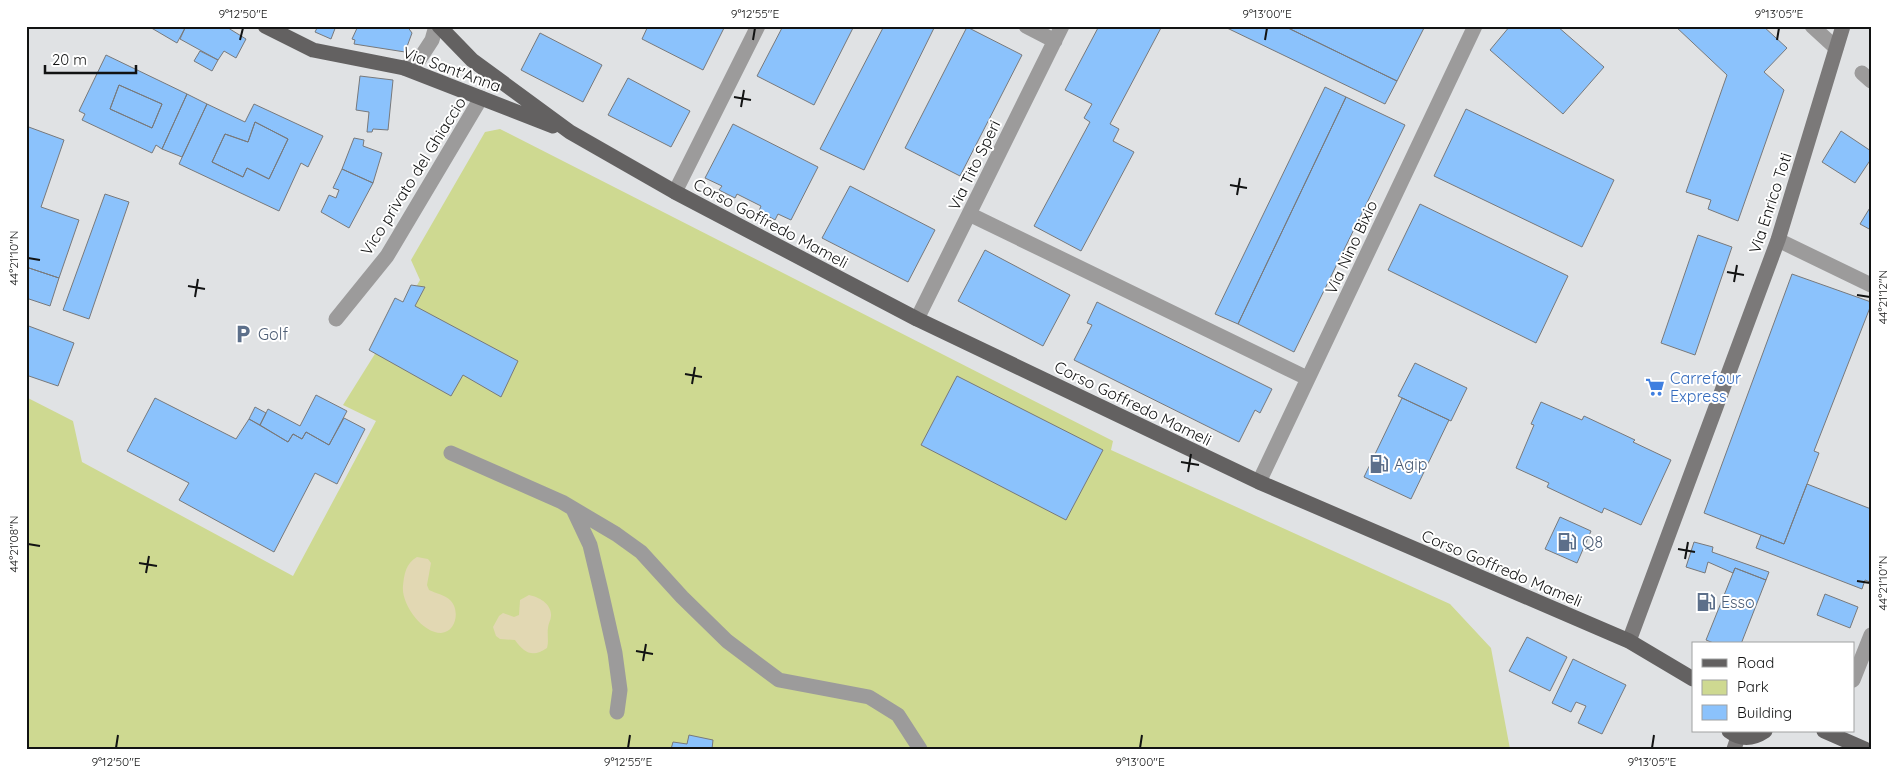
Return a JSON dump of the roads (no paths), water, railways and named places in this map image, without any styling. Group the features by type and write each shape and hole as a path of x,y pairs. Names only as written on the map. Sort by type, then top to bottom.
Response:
{"main road":[{"name":"Via Sant'Anna","path":"264,26 313,50 404,68 570,132"},
{"path":"437,26 472,60 570,132"},
{"name":"Corso Goffredo Mameli","path":"570,132 675,192 917,319 1258,482 1629,641 1692,678"},
{"path":"1734,739 1758,736 1764,732"},
{"path":"1830,732 1865,749"}],"street":[{"path":"404,68 419,60 432,40 437,26"},
{"path":"675,192 758,26"},
{"path":"1026,26 1055,42"},
{"name":"Via Tito Speri","path":"917,319 1062,26"},
{"path":"1812,26 1836,48"},
{"name":"Via Enrico Toti","path":"1629,641 1778,240 1844,26"},
{"name":"Via Nino Bixio","path":"1258,482 1471,27"},
{"name":"Vico privato del Ghiaccio","path":"336,319 387,256 481,98"},
{"path":"969,214 1308,378"},
{"path":"1778,240 1871,285"},
{"path":"451,453 562,502 616,534 641,552 682,597 727,641 780,680 869,697 898,715 920,749"},
{"path":"573,509 590,545 615,653 620,690 617,712"},
{"path":"1854,678 1871,635"}],"place":[{"name":"Golf","path":"243,334"},
{"name":"Carrefour Express","path":"1655,387"},
{"name":"Agip","path":"1379,464"},
{"name":"Q8","path":"1567,542"},
{"name":"Esso","path":"1706,602"}]}
